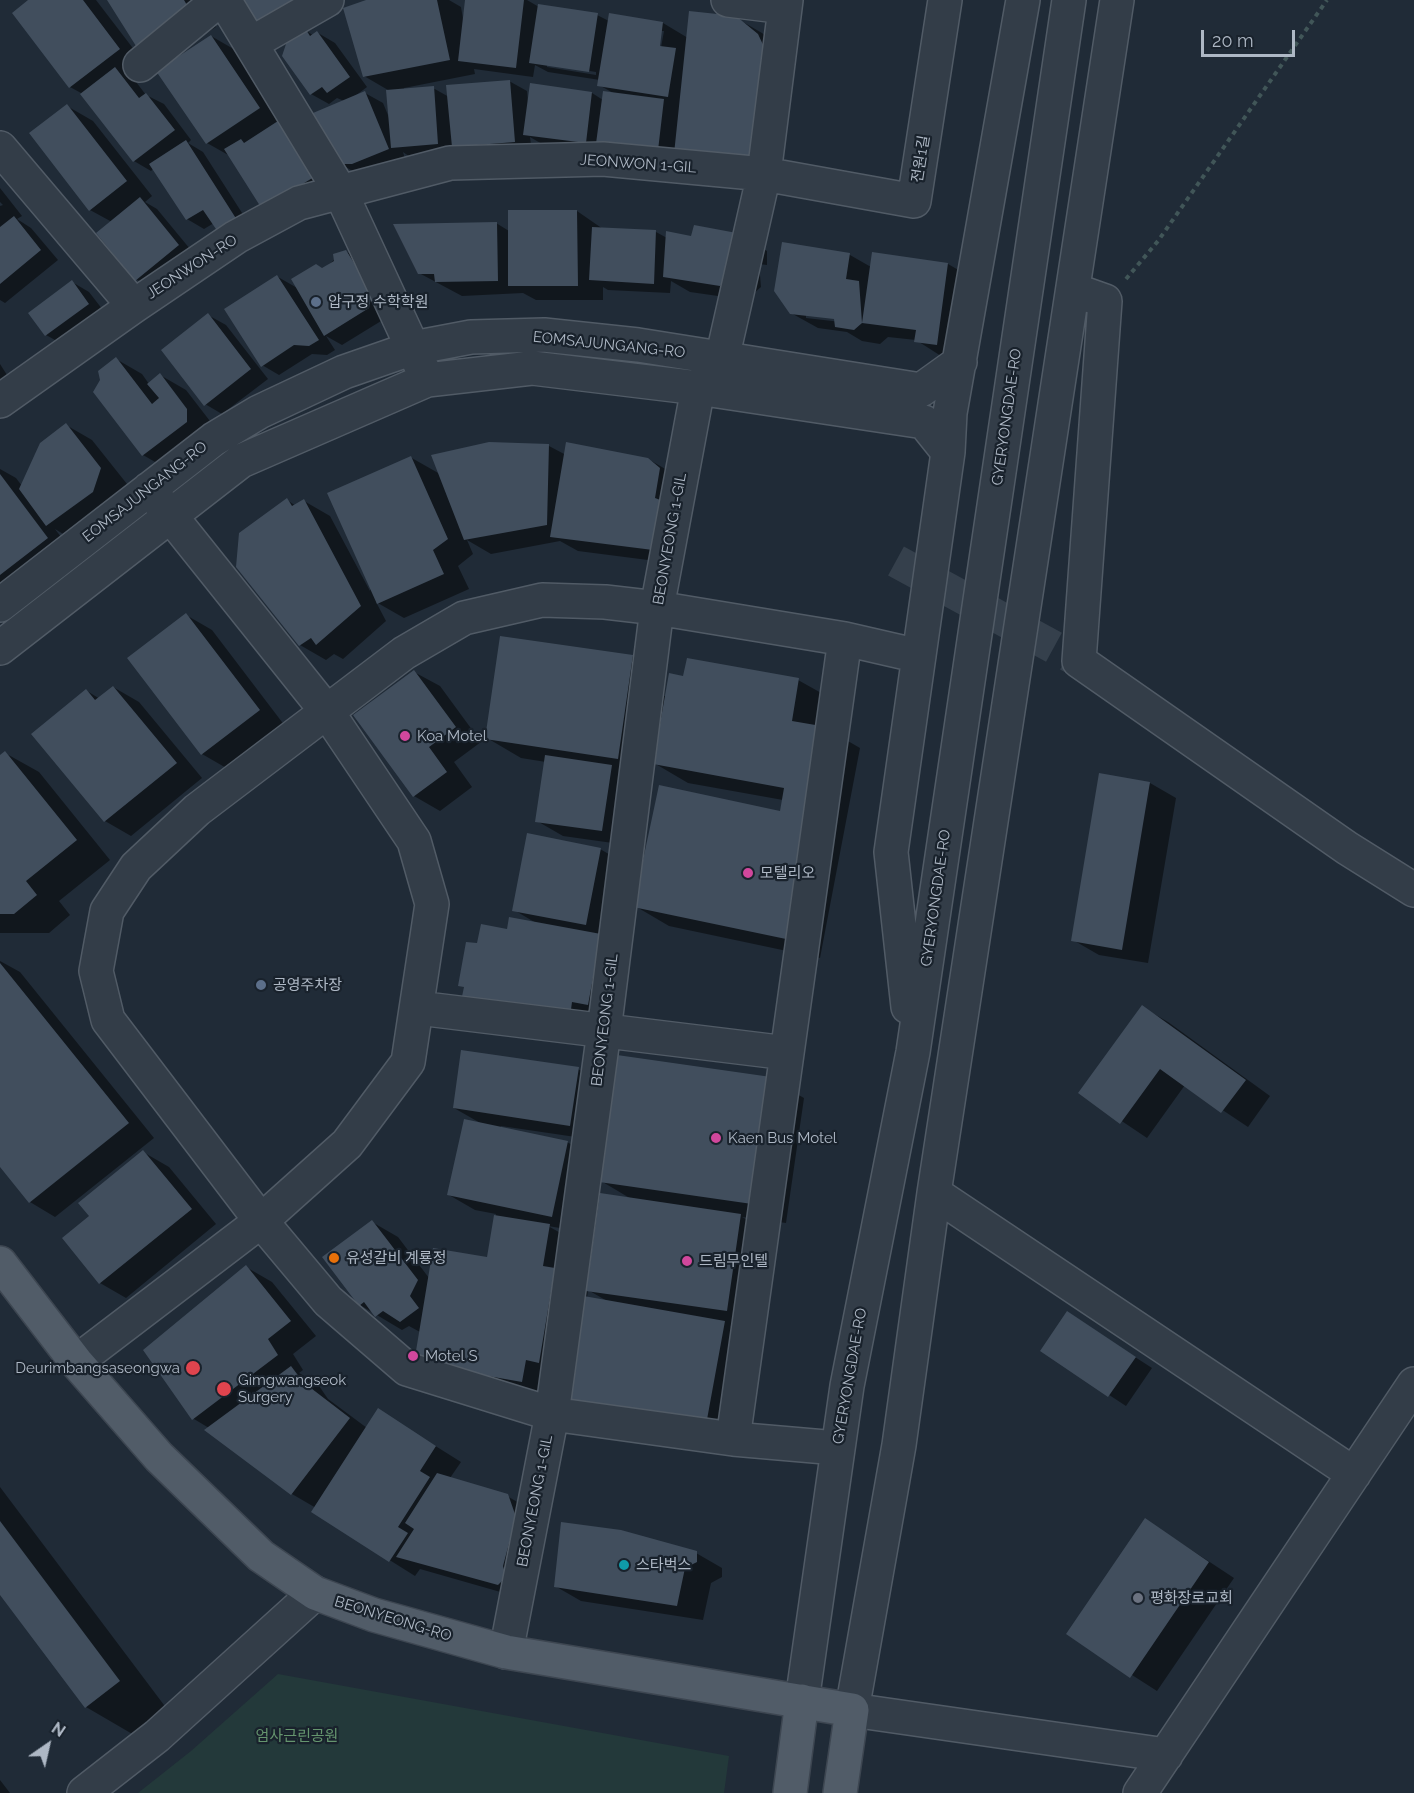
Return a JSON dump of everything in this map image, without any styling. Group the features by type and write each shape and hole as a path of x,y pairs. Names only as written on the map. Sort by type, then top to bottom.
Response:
{"main road":[{"name":"BEONYEONG-RO","path":"0,1263 76,1362 159,1457 261,1556 315,1593 374,1616 506,1652 852,1710"},
{"name":"GYERYONGDAE-RO","path":"790,1793 802,1701"},
{"path":"840,1793 852,1710"}],"street":[{"path":"140,65 222,0 252,43 340,191 427,380"},
{"path":"252,43 327,0"},
{"path":"698,388 722,359 764,174 786,3 728,0"},
{"name":"전원1길","path":"764,174 914,201 945,0"},
{"path":"913,1052 891,852 948,452 950,413 1023,0"},
{"name":"GYERYONGDAE-RO","path":"802,1701 837,1448 913,1052 1069,0"},
{"path":"1117,0 934,1192 899,1445 852,1710 1166,1755"},
{"name":"JEONWON-RO","path":"0,148 134,306 236,237 299,203 340,191"},
{"name":"JEONWON 1-GIL","path":"340,191 450,163 603,159 764,174"},
{"path":"1074,290 1105,301 1079,661 1347,848 1414,890"},
{"path":"0,401 134,306"},
{"name":"EOMSAJUNGANG-RO","path":"0,605 214,439 259,412 344,372 413,348 471,337 544,335 638,345 921,390 960,362"},
{"name":"EOMSAJUNGANG-RO","path":"0,648 241,461 427,380 532,368 698,388 924,422 948,452"},
{"name":"BEONYEONG 1-GIL","path":"506,1652 552,1414 604,1031 657,608 698,388"},
{"path":"76,1362 261,1221 347,1143 408,1062 432,904 414,841 328,713 149,489"},
{"path":"837,1448 733,1439 552,1414 408,1369 328,1301 261,1221 108,1020 96,971 107,911 136,867 198,810 404,653 464,618 542,600 657,608 845,639 920,656"},
{"path":"733,1439 845,639"},
{"path":"418,1008 787,1053"},
{"path":"934,1192 1354,1474"},
{"path":"1140,1793 1414,1384"},
{"path":"84,1793 157,1736 315,1593"}],"path":[{"path":"1105,301 1158,241 1327,0"}],"green space":[{"name":"엄사근린공원","path":"278,1674 729,1756 724,1793 138,1793 191,1751"}],"building":[{"path":"28,0 83,0 120,49 69,88 12,13"},
{"path":"107,0 184,0 191,12 136,46"},
{"path":"238,0 302,0 262,25 250,20"},
{"path":"366,0 437,0 450,60 363,77 343,8"},
{"path":"465,0 524,0 516,68 458,61"},
{"path":"538,4 598,13 589,72 529,63"},
{"path":"689,11 736,16 758,34 765,49 753,162 674,154"},
{"path":"609,13 663,22 660,46 676,48 668,97 597,86"},
{"path":"305,28 310,36 317,31 350,77 327,93 322,87 310,95 282,56 287,41"},
{"path":"211,35 260,108 206,144 156,71"},
{"path":"115,67 139,98 146,93 175,130 133,162 80,94"},
{"path":"510,80 515,142 452,147 446,85"},
{"path":"530,83 592,92 586,143 523,135"},
{"path":"434,86 438,144 391,148 386,90"},
{"path":"365,91 389,149 352,164 338,164 332,160 313,113"},
{"path":"603,91 664,99 657,159 595,151"},
{"path":"67,104 127,181 89,211 29,133"},
{"path":"278,121 314,177 262,209 224,149 241,139 244,143"},
{"path":"186,140 237,220 218,232 203,210 186,220 149,164"},
{"path":"140,197 179,245 135,281 96,233"},
{"path":"508,210 577,210 578,286 508,286"},
{"path":"14,216 41,250 0,284 0,227"},
{"path":"497,222 498,281 435,282 434,274 418,274 393,224"},
{"path":"694,225 742,234 735,272 720,286 663,277 666,231 691,236"},
{"path":"592,227 656,230 654,284 589,280"},
{"path":"782,242 850,253 846,279 859,281 862,323 854,330 835,327 834,319 790,314 774,291"},
{"path":"346,250 372,292 369,308 324,336 291,279 316,264 322,268 334,261 333,254"},
{"path":"872,252 948,263 937,345 914,342 916,330 862,323"},
{"path":"277,275 319,340 309,346 294,345 261,367 224,309"},
{"path":"72,280 89,304 45,336 28,313"},
{"path":"208,313 251,369 204,406 161,350"},
{"path":"116,357 152,404 159,398 147,384 160,373 187,409 187,422 142,456 93,392 100,380 98,371"},
{"path":"66,423 101,468 93,492 46,526 19,489 40,443"},
{"path":"489,442 549,444 547,525 464,540 431,455"},
{"path":"566,442 648,458 660,468 655,498 663,501 653,550 550,537"},
{"path":"411,456 448,539 433,550 444,574 377,604 327,493"},
{"path":"0,474 48,538 0,575"},
{"path":"287,498 292,506 304,499 361,606 316,645 311,638 299,646 236,567 239,533"},
{"path":"186,613 260,710 201,755 127,658"},
{"path":"500,636 633,655 618,759 485,739"},
{"path":"687,658 799,678 792,721 827,727 786,939 633,907 659,785 780,811 784,788 653,764 669,673 683,676"},
{"path":"414,670 456,727 429,747 447,772 413,797 353,715"},
{"path":"113,686 177,763 104,822 31,734 86,689 95,700"},
{"path":"5,751 77,840 26,881 37,895 14,914 0,914 0,755"},
{"path":"545,755 612,765 602,831 535,822"},
{"path":"1099,773 1150,782 1122,950 1071,941"},
{"path":"527,833 601,848 586,925 512,911"},
{"path":"509,917 601,934 588,1005 572,1002 570,1017 460,1006 464,987 458,986 466,942 477,943 481,924 507,929"},
{"path":"0,963 129,1123 29,1203 0,1167"},
{"path":"1142,1005 1246,1080 1221,1113 1160,1069 1120,1124 1078,1093"},
{"path":"461,1050 579,1067 570,1126 453,1108"},
{"path":"617,1055 771,1077 752,1204 599,1182"},
{"path":"464,1119 568,1141 552,1217 447,1195"},
{"path":"143,1150 192,1209 99,1284 62,1238 89,1216 78,1203"},
{"path":"600,1193 741,1214 727,1311 586,1291"},
{"path":"494,1215 550,1224 543,1266 555,1268 539,1363 526,1360 522,1382 414,1363 433,1248 487,1257"},
{"path":"372,1220 418,1280 410,1296 419,1308 400,1322 383,1311 375,1317 364,1302 359,1306 322,1257"},
{"path":"246,1265 291,1321 268,1339 278,1355 192,1420 143,1350"},
{"path":"578,1295 725,1321 706,1425 574,1402 562,1384"},
{"path":"1067,1311 1136,1357 1108,1397 1040,1351"},
{"path":"291,1366 303,1382 350,1418 291,1495 204,1430"},
{"path":"378,1408 436,1446 420,1471 430,1477 398,1527 408,1533 389,1562 311,1512"},
{"path":"437,1473 508,1494 516,1517 503,1566 506,1577 498,1585 396,1557 414,1529 405,1523"},
{"name":"평화장로교회","path":"1145,1518 1209,1562 1130,1678 1066,1634"},
{"path":"0,1521 120,1681 85,1708 0,1595"},
{"name":"스타벅스","path":"561,1522 621,1530 697,1551 697,1562 685,1568 677,1606 554,1587"}],"tunnel":[{"path":"896,561 1079,661"}],"place":[{"name":"압구정 수학학원","path":"316,302"},
{"name":"Koa Motel","path":"405,736"},
{"name":"모텔리오","path":"748,873"},
{"name":"공영주차장","path":"261,985"},
{"name":"Kaen Bus Motel","path":"716,1138"},
{"name":"유성갈비 계룡정","path":"334,1258"},
{"name":"드림무인텔","path":"687,1261"},
{"name":"Motel S","path":"413,1356"},
{"name":"Deurimbangsaseongwa","path":"193,1368"},
{"name":"Gimgwangseok Surgery","path":"224,1389"},
{"name":"스타벅스","path":"624,1565"},
{"name":"평화장로교회","path":"1138,1598"}]}
